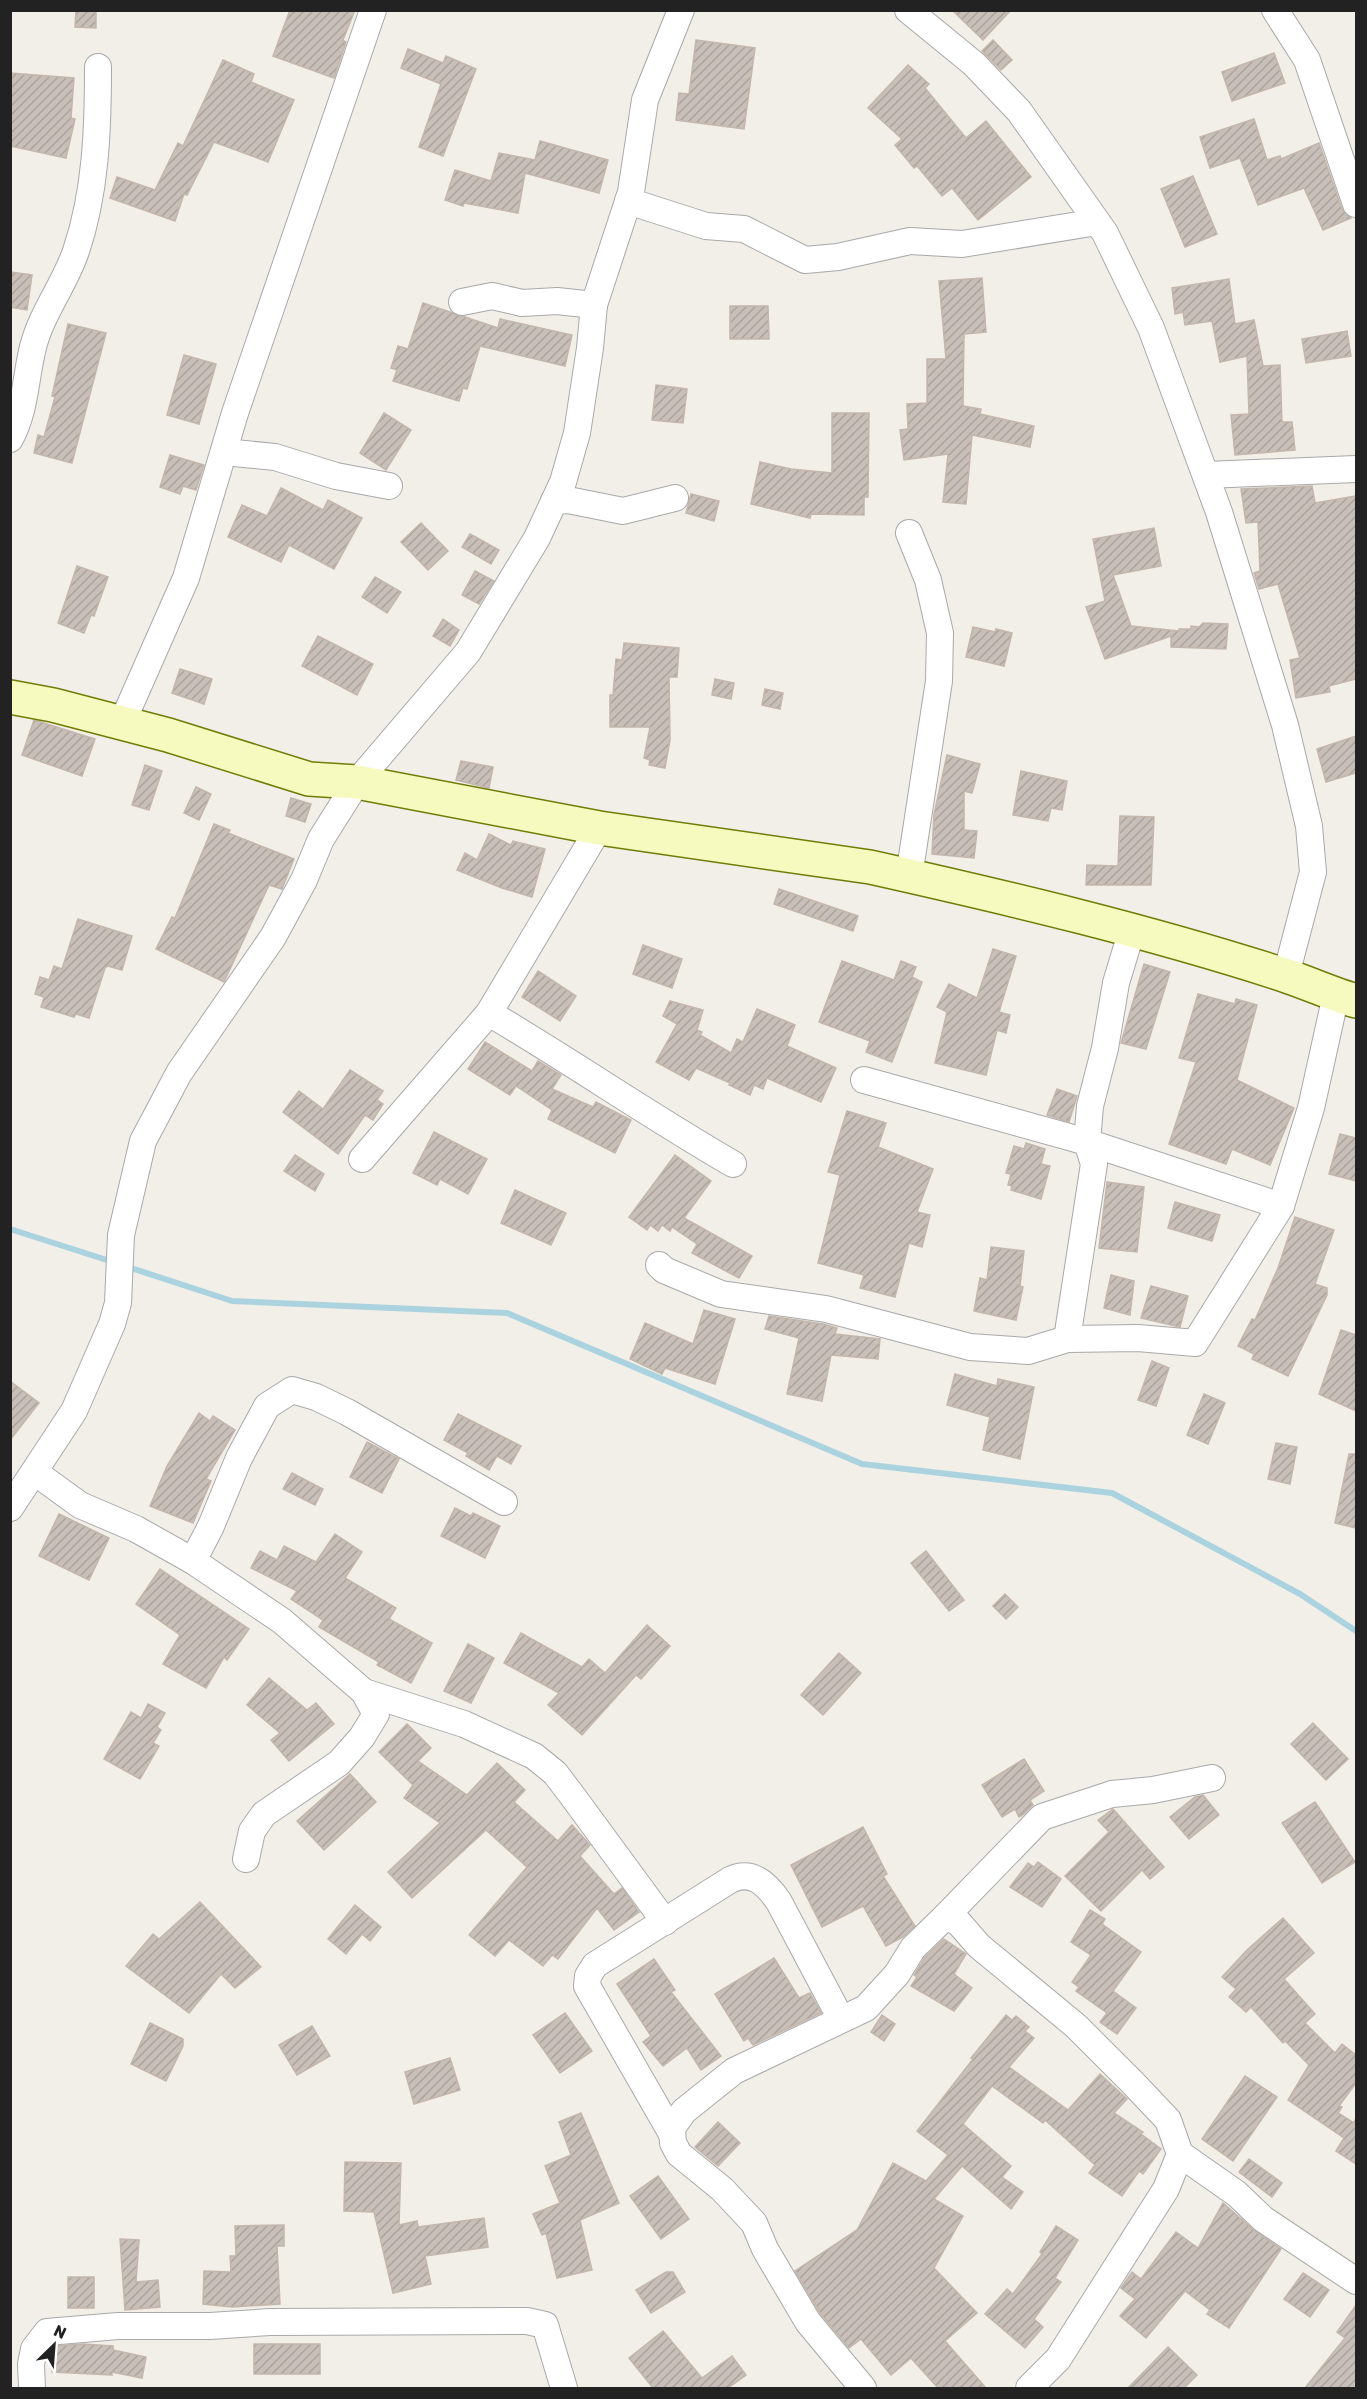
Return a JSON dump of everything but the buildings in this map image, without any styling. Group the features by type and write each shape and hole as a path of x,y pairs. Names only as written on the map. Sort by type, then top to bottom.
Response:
{"street":[{"path":"122,723 186,578 224,452 298,225 373,10"},
{"path":"10,1508 36,1473 74,1411 112,1324 118,1303 121,1235 143,1141 186,1059 273,937 304,880 321,839 357,782 468,652 537,538 563,482 577,433 594,305 628,201 645,100 681,10"},
{"path":"908,10 974,64 1019,111 1097,222 1151,328 1206,475 1285,725 1309,826 1313,873 1286,975"},
{"path":"1275,10 1306,60 1356,204"},
{"path":"10,439 26,400 33,346 54,294 75,254 89,207 98,124 98,67"},
{"path":"628,201 706,226 744,229 805,260 910,242 962,244 1097,222"},
{"path":"462,302 492,296 522,303 557,301 594,305"},
{"path":"224,452 275,457 336,476 389,486"},
{"path":"1206,475 1356,469"},
{"path":"554,501 568,500 623,511 675,498"},
{"path":"909,533 928,580 940,633 939,681 909,876"},
{"path":"10,697 122,723 309,779 357,782 598,828 870,867 1132,930 1286,975 1346,998 1281,1206 1195,1343 1138,1338 1067,1339 1028,1351 970,1347 826,1309 721,1294 664,1270 659,1265"},
{"path":"362,1159 444,1068 489,1013 598,828"},
{"path":"1067,1339 1094,1164 1087,1142 1090,1106 1105,1048 1116,983 1132,930"},
{"path":"489,1013 560,1055 662,1123 733,1164"},
{"path":"864,1080 1087,1142 1281,1206"},
{"path":"193,1561 212,1526 239,1458 267,1406 292,1390 316,1397 347,1412 504,1502"},
{"path":"36,1473 80,1505 136,1529 193,1561 282,1621 364,1692 376,1714 362,1737 339,1762 264,1814 252,1831 246,1859"},
{"path":"364,1692 464,1724 534,1756 555,1773 572,1794 665,1922"},
{"path":"672,2134 678,2116 734,2071 866,2008 897,1974 913,1948 1041,1817 1113,1794 1153,1790 1212,1778"},
{"path":"841,2019 769,1887 757,1879 738,1876 595,1965 588,1976 586,1986 672,2134 679,2154 722,2189 754,2223 765,2249 808,2322 862,2388"},
{"path":"946,1916 959,1923 986,1952 1076,2026 1125,2075 1168,2120 1180,2154 1237,2194 1263,2218 1356,2281"},
{"path":"1029,2388 1058,2359 1166,2189 1180,2154"},
{"path":"25,2374 33,2349 47,2332 118,2326 210,2326 270,2322 527,2322 545,2325 564,2388"}],"waterway":[{"path":"10,1229 113,1262"},
{"path":"125,1266 232,1301 507,1313 862,1464 1112,1493 1300,1594 1356,1631"}]}
